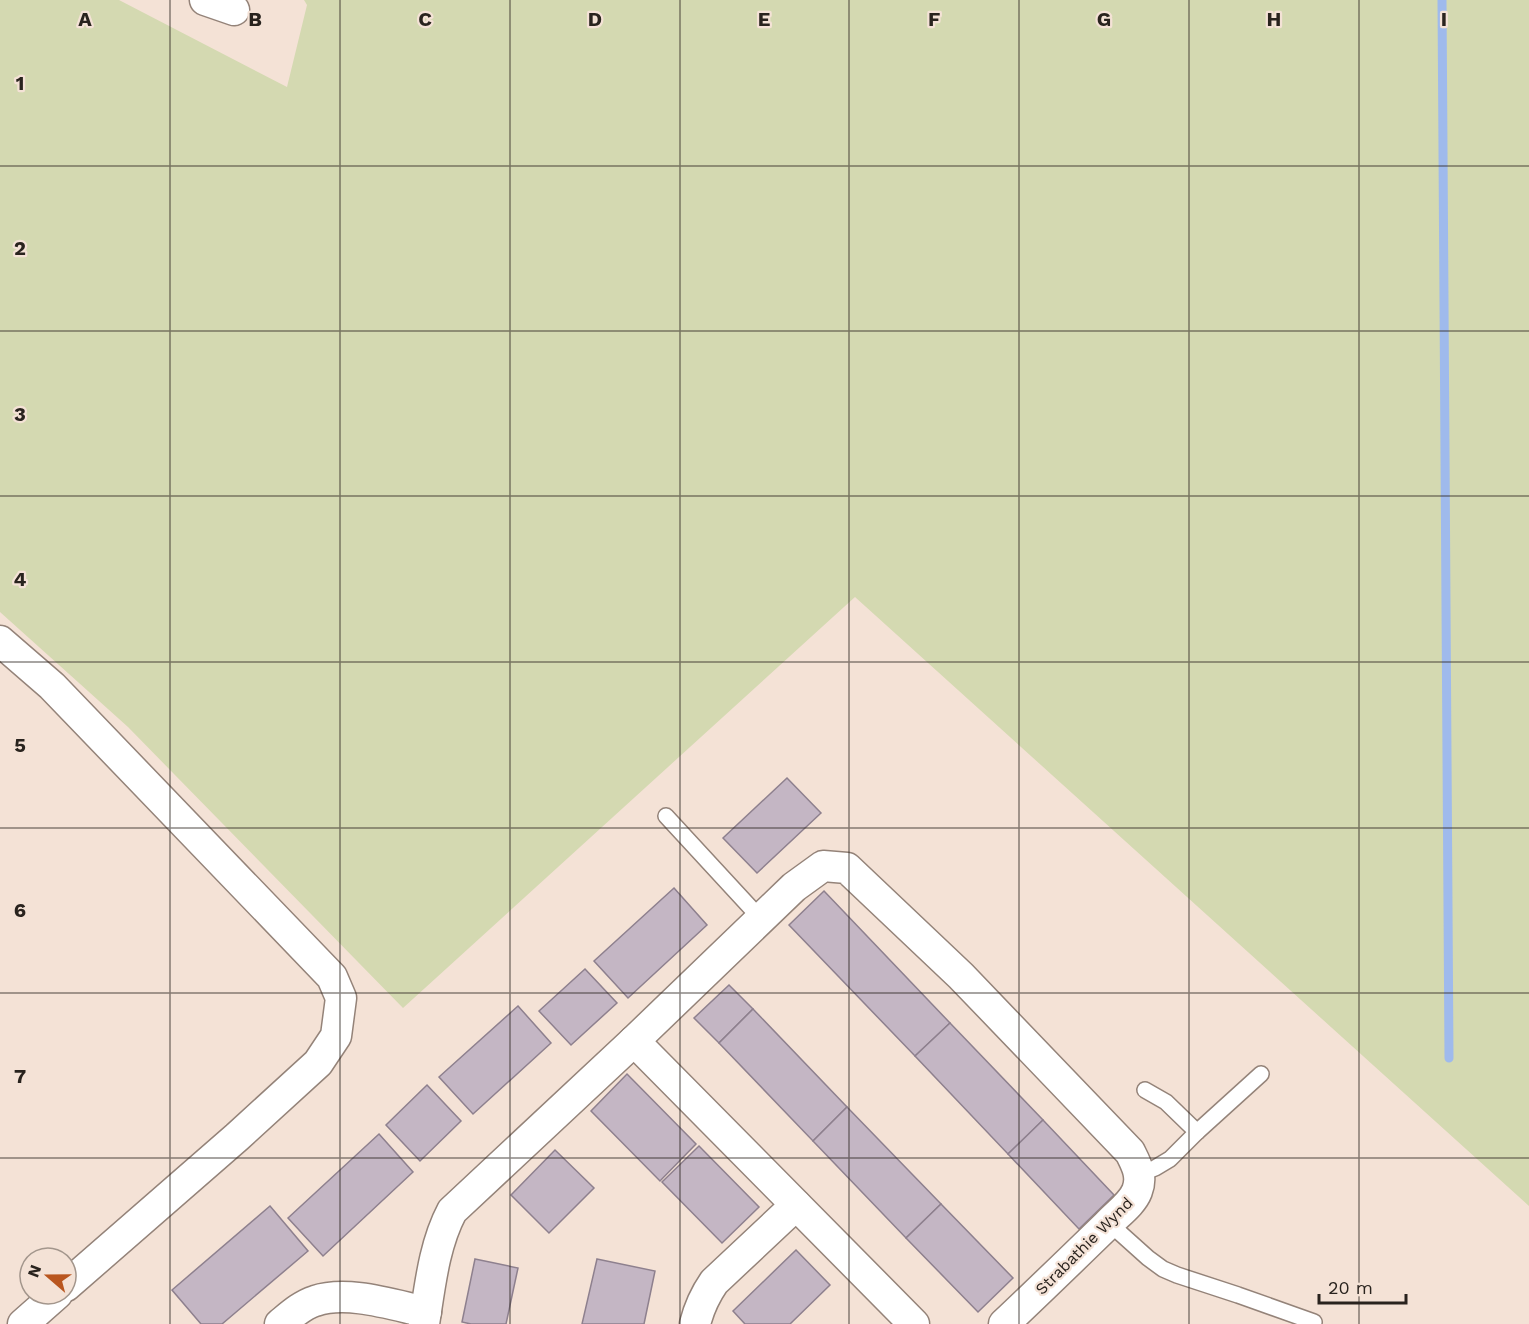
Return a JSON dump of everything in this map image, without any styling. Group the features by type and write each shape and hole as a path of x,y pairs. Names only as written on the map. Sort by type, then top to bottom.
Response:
{"street":[{"path":"205,0 234,10"},
{"path":"0,641 52,686 332,977 341,998 336,1036 318,1063 78,1276"},
{"path":"280,1324 294,1312 314,1301 336,1296 366,1299 425,1318 436,1257 444,1227 452,1210 634,1041 794,887 824,866 847,868 961,976 1130,1152 1140,1174"},
{"path":"634,1041 914,1324"},
{"name":"Strabathie Wynd","path":"1004,1324 1135,1196 1140,1174"},
{"path":"695,1324 706,1293 714,1282 796,1205"},
{"path":"23,1324 43,1306"}],"lane":[{"path":"666,816 761,919"},
{"path":"1140,1174 1170,1159 1261,1074"},
{"path":"1146,1090 1166,1102 1197,1132"},
{"path":"1109,1223 1162,1269 1314,1322"}],"green space":[{"path":"0,0 119,0 287,87 307,5 304,0 1529,0 1529,1206 855,597 403,1008 128,727 0,612"}],"building":[{"path":"787,778 821,813 757,873 723,838"},
{"path":"674,888 707,925 628,998 594,961"},
{"path":"824,891 950,1023 915,1056 789,925"},
{"path":"585,969 617,1003 571,1045 539,1011"},
{"path":"729,985 753,1009 719,1043 694,1018"},
{"path":"518,1006 551,1043 473,1114 439,1077"},
{"path":"753,1009 847,1107 813,1141 719,1043"},
{"path":"950,1023 1043,1120 1008,1154 915,1056"},
{"path":"627,1074 696,1144 660,1181 591,1111"},
{"path":"427,1085 461,1121 420,1161 386,1125"},
{"path":"847,1107 941,1204 906,1238 813,1141"},
{"path":"1043,1120 1114,1195 1079,1229 1008,1154"},
{"path":"379,1134 413,1172 323,1256 288,1218"},
{"path":"699,1146 759,1207 722,1243 662,1182"},
{"path":"555,1150 594,1188 549,1233 511,1195"},
{"path":"941,1204 1013,1278 978,1312 906,1238"},
{"path":"270,1206 308,1251 222,1324 201,1324 172,1290"},
{"path":"796,1250 830,1285 790,1324 745,1324 733,1311"},
{"path":"475,1259 518,1268 506,1324 462,1322"},
{"path":"597,1259 655,1271 644,1324 582,1324"}],"waterway":[{"path":"1442,0 1449,1058"}]}
